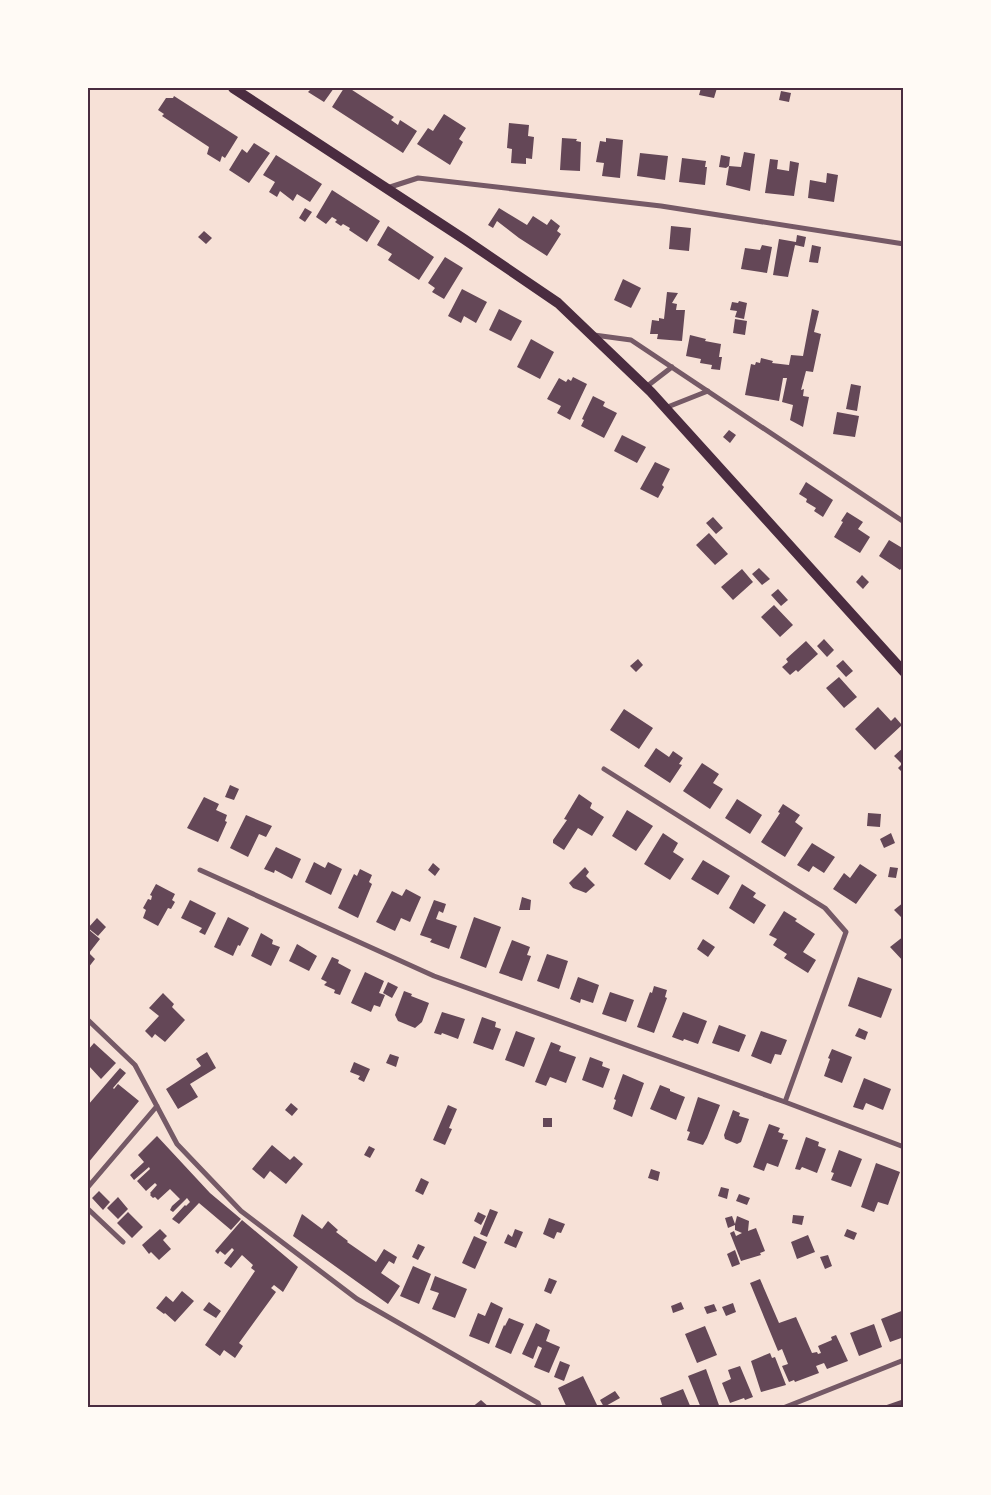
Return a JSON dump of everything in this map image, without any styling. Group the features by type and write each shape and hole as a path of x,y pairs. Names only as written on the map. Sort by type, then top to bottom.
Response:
{"main road":[{"path":"233,88 558,303 646,387 904,672"}],"street":[{"path":"386,188 418,178 660,206 904,244"},
{"path":"592,335 631,340 904,522"},
{"path":"646,387 672,367"},
{"path":"665,408 708,391"},
{"path":"604,769 825,908 846,932 785,1102"},
{"path":"200,870 434,976 785,1102 904,1147"},
{"path":"88,1020 134,1065 177,1144 241,1211 357,1299 538,1403 540,1408"},
{"path":"88,1187 157,1106"},
{"path":"88,1209 123,1242"},
{"path":"783,1408 904,1360"}],"building":[{"path":"306,88 334,88 324,102 308,92 310,90"},
{"path":"344,88 349,88 394,117 391,120 398,125 400,120 417,131 403,153 332,107"},
{"path":"701,88 717,88 714,98 699,95"},
{"path":"781,91 791,93 789,102 779,100"},
{"path":"174,96 238,137 225,158 222,156 220,162 207,154 209,147 162,116 164,114 158,110 166,98 173,98"},
{"path":"444,114 466,128 459,139 463,142 450,165 417,144 428,128 433,131"},
{"path":"509,123 529,125 528,136 534,137 532,159 526,158 526,164 511,163 512,149 507,148"},
{"path":"562,138 577,139 576,141 581,142 580,171 560,170"},
{"path":"606,138 623,140 620,178 602,176 604,163 596,162 600,141 606,142"},
{"path":"254,143 270,153 249,183 229,170 242,149 247,153"},
{"path":"744,152 755,154 750,191 726,185 729,166 741,167"},
{"path":"640,153 668,156 665,180 637,176"},
{"path":"276,155 322,184 310,202 297,194 293,201 280,191 277,197 269,192 275,182 263,175"},
{"path":"721,155 730,157 729,166 726,168 719,167"},
{"path":"682,158 706,161 705,185 679,182"},
{"path":"770,159 778,160 777,169 789,171 790,161 799,163 794,196 765,193"},
{"path":"827,173 838,175 834,202 808,198 810,180 826,183"},
{"path":"332,190 380,221 367,242 349,230 350,228 335,222 337,220 332,217 326,224 316,217"},
{"path":"305,208 312,212 305,222 299,218"},
{"path":"499,208 527,225 533,216 547,225 551,219 560,226 557,231 561,234 547,256 497,221 493,228 488,225"},
{"path":"388,226 434,257 419,280 388,260 392,254 377,245"},
{"path":"671,226 691,228 689,251 669,249"},
{"path":"204,231 212,238 206,244 198,237"},
{"path":"797,235 806,237 804,247 795,245 788,277 773,275 779,239 796,242"},
{"path":"762,245 772,247 767,273 741,269 745,248 760,250"},
{"path":"812,245 821,247 818,263 809,262"},
{"path":"445,257 463,268 444,299 432,292 435,288 428,283"},
{"path":"623,279 641,288 631,308 614,300"},
{"path":"462,289 487,302 476,323 464,316 461,323 448,316"},
{"path":"667,292 678,293 672,303 677,304 676,310 685,310 682,341 657,339 658,334 650,334 652,320 659,321 659,318 664,319"},
{"path":"739,301 747,303 744,319 735,317 737,311 730,310 732,302 738,303"},
{"path":"499,309 522,321 511,341 489,330"},
{"path":"812,309 819,311 814,332 821,334 813,372 806,371 801,390 804,389 803,396 809,397 803,427 790,420 793,405 782,402 787,378 783,378 779,401 745,395 751,364 760,363 761,358 773,361 772,363 789,365 791,355 803,356"},
{"path":"735,319 747,321 745,335 733,333"},
{"path":"690,335 706,339 705,341 721,344 720,370 711,369 712,365 700,363 701,359 686,356"},
{"path":"531,339 554,352 540,379 517,367"},
{"path":"573,377 587,384 570,420 557,413 561,406 547,399 559,378 566,382 568,379 571,381"},
{"path":"851,384 861,386 857,411 846,409"},
{"path":"593,396 605,402 603,406 617,413 604,438 581,426 584,420 582,419"},
{"path":"837,412 859,416 855,437 833,434"},
{"path":"729,430 736,435 730,443 723,437"},
{"path":"622,435 646,447 637,463 614,451"},
{"path":"655,462 670,469 658,498 640,489"},
{"path":"806,482 833,500 823,517 814,511 816,508 806,502 807,499 799,494"},
{"path":"847,512 863,522 858,529 870,537 860,553 834,537"},
{"path":"713,517 723,528 716,534 706,523"},
{"path":"709,533 728,554 715,565 696,545"},
{"path":"889,540 904,549 904,565 900,570 879,556"},
{"path":"759,568 770,579 762,585 752,574"},
{"path":"742,569 753,582 733,600 721,587"},
{"path":"862,575 869,582 863,589 856,582"},
{"path":"778,589 788,600 781,606 771,595"},
{"path":"774,605 793,625 780,637 761,617"},
{"path":"824,639 834,650 827,657 817,646"},
{"path":"806,641 818,654 798,672 796,670 790,675 782,667 788,662 786,659"},
{"path":"638,659 643,665 636,672 630,666"},
{"path":"843,660 853,671 846,677 836,666"},
{"path":"839,677 857,697 844,708 826,688"},
{"path":"878,707 891,721 895,717 902,725 875,750 855,729"},
{"path":"624,709 653,728 639,749 610,730"},
{"path":"904,747 904,774 898,768 902,764 894,756"},
{"path":"656,748 669,757 673,751 683,758 679,764 682,765 670,783 644,766"},
{"path":"702,763 719,774 713,783 723,789 710,809 683,791"},
{"path":"230,785 239,789 234,800 225,797"},
{"path":"579,794 592,803 590,808 604,817 592,836 578,828 564,850 553,843 553,840 567,820 564,819"},
{"path":"204,797 219,804 216,810 227,815 225,821 227,822 218,842 187,828"},
{"path":"737,799 762,815 750,834 725,818"},
{"path":"783,804 800,815 795,822 803,828 785,857 761,842 780,813 778,812"},
{"path":"627,810 653,826 636,851 612,836"},
{"path":"868,813 881,814 880,827 867,826"},
{"path":"246,815 272,826 266,837 259,834 248,857 230,848"},
{"path":"663,833 678,843 673,852 684,859 670,880 644,864"},
{"path":"891,833 895,843 884,848 880,839"},
{"path":"812,843 835,857 824,873 813,866 809,872 797,865"},
{"path":"276,847 301,859 292,879 275,870 274,873 264,869"},
{"path":"703,860 730,876 718,895 691,879"},
{"path":"314,862 325,868 328,862 342,869 331,895 305,882"},
{"path":"433,863 440,869 435,876 428,870"},
{"path":"860,864 877,875 856,904 833,889 844,873 850,878"},
{"path":"585,867 589,872 586,876 595,885 586,893 573,888 569,883"},
{"path":"890,867 898,868 896,878 888,877"},
{"path":"360,869 372,875 369,882 372,884 358,918 338,908 354,874 357,876"},
{"path":"156,884 175,894 172,900 175,902 171,909 168,908 158,926 143,918 146,910 143,908 148,899 151,900 152,896 150,895"},
{"path":"742,884 756,893 753,897 766,905 754,924 729,908"},
{"path":"406,889 421,897 410,922 401,918 395,931 376,922 392,891 402,896"},
{"path":"522,897 531,900 530,910 519,910"},
{"path":"190,900 216,913 205,935 199,932 202,928 181,918"},
{"path":"434,900 446,904 443,913 439,911 436,919 457,926 449,949 430,942 432,939 420,935"},
{"path":"904,902 904,920 894,910"},
{"path":"784,911 815,934 803,952 816,960 808,973 784,958 787,954 773,945 777,939 769,935"},
{"path":"228,917 249,928 233,956 214,947"},
{"path":"474,917 501,927 486,968 460,958"},
{"path":"97,918 106,927 98,936 88,928"},
{"path":"88,929 100,939 89,953 95,959 88,968"},
{"path":"261,933 273,940 272,944 280,947 271,966 251,956"},
{"path":"904,936 904,962 890,947"},
{"path":"703,939 715,947 708,957 697,949"},
{"path":"512,940 530,947 527,955 531,956 522,981 499,973"},
{"path":"297,944 317,956 309,971 289,961"},
{"path":"547,954 568,961 559,989 537,981"},
{"path":"332,957 339,960 338,963 351,970 340,995 334,993 335,990 324,985 327,982 321,979"},
{"path":"365,972 384,981 379,993 385,995 380,1007 374,1005 371,1012 351,1003"},
{"path":"578,977 599,985 593,1003 581,999 580,1003 570,999"},
{"path":"858,977 892,989 881,1018 848,1006"},
{"path":"388,982 398,987 392,998 383,993"},
{"path":"654,986 667,990 665,997 667,998 654,1033 637,1027"},
{"path":"404,991 429,1003 422,1022 415,1028 398,1021 395,1015"},
{"path":"610,992 634,1000 626,1022 602,1014"},
{"path":"163,993 174,1004 172,1007 185,1020 165,1042 155,1034 152,1038 145,1031 159,1016 149,1008"},
{"path":"442,1012 465,1019 458,1039 442,1033 441,1035 434,1033"},
{"path":"683,1012 707,1021 698,1044 672,1037"},
{"path":"482,1017 496,1022 495,1027 501,1029 493,1050 473,1043"},
{"path":"719,1025 746,1035 739,1052 712,1043"},
{"path":"859,1028 868,1032 865,1040 855,1036"},
{"path":"516,1031 535,1038 524,1067 505,1060"},
{"path":"761,1031 787,1040 781,1055 775,1054 771,1064 751,1056"},
{"path":"551,1042 561,1046 559,1051 576,1057 566,1083 550,1077 546,1086 535,1082"},
{"path":"94,1043 116,1063 101,1079 88,1065 88,1050"},
{"path":"832,1049 852,1057 842,1083 824,1076"},
{"path":"207,1052 216,1068 190,1084 198,1097 178,1109 166,1089 201,1066 196,1059"},
{"path":"390,1054 399,1057 396,1067 386,1063"},
{"path":"590,1057 603,1062 602,1066 610,1069 603,1088 582,1080"},
{"path":"354,1062 370,1069 364,1082 358,1079 360,1076 350,1072"},
{"path":"120,1068 126,1073 113,1088 118,1084 139,1101 88,1163 88,1105"},
{"path":"623,1074 644,1083 632,1117 613,1109 616,1100 614,1099"},
{"path":"864,1078 891,1089 883,1110 866,1103 863,1110 853,1107"},
{"path":"660,1085 685,1097 676,1120 650,1109"},
{"path":"698,1097 720,1105 703,1145 687,1140 690,1132 687,1131"},
{"path":"291,1103 298,1109 292,1116 285,1110"},
{"path":"448,1105 457,1109 449,1128 452,1129 445,1145 433,1140"},
{"path":"733,1110 740,1113 739,1116 749,1119 741,1142 737,1144 725,1139 724,1135"},
{"path":"543,1118 552,1118 552,1127 543,1127"},
{"path":"769,1124 780,1128 778,1132 784,1134 782,1139 788,1140 778,1167 767,1163 764,1171 753,1167"},
{"path":"157,1136 210,1193 241,1219 231,1230 199,1203 179,1224 172,1219 190,1202 187,1198 173,1212 170,1210 172,1206 180,1199 170,1189 158,1200 150,1195 157,1185 155,1183 146,1191 137,1181 150,1169 149,1167 134,1180 130,1175 144,1162 138,1155"},
{"path":"806,1137 819,1142 818,1146 826,1149 817,1173 802,1167 800,1170 795,1169"},
{"path":"272,1145 290,1160 294,1156 303,1164 286,1184 270,1171 264,1179 252,1169"},
{"path":"369,1146 375,1149 370,1158 364,1155"},
{"path":"839,1150 862,1159 851,1187 831,1180 834,1173 831,1172"},
{"path":"876,1163 900,1172 888,1205 878,1202 874,1212 861,1207"},
{"path":"651,1169 660,1172 658,1181 648,1178"},
{"path":"421,1178 429,1182 423,1195 415,1191"},
{"path":"721,1187 729,1189 727,1199 718,1196"},
{"path":"99,1191 110,1202 103,1210 92,1198"},
{"path":"739,1194 750,1198 747,1205 736,1201"},
{"path":"118,1197 128,1209 118,1219 107,1208"},
{"path":"490,1209 498,1212 487,1237 480,1234"},
{"path":"128,1212 143,1227 132,1238 117,1223"},
{"path":"478,1212 486,1216 481,1225 474,1221"},
{"path":"302,1214 322,1229 328,1221 347,1242 376,1262 384,1249 397,1257 394,1264 389,1261 381,1273 400,1286 388,1304 293,1236"},
{"path":"793,1215 804,1216 802,1225 792,1223"},
{"path":"732,1216 735,1224 737,1216 749,1221 748,1231 756,1228 765,1251 760,1253 761,1255 741,1261 730,1233 734,1231 736,1236 742,1233 735,1230 735,1225 728,1228 725,1218"},
{"path":"549,1218 565,1224 561,1233 557,1232 554,1239 543,1234"},
{"path":"242,1220 298,1267 283,1292 274,1285 271,1288 276,1292 239,1343 243,1346 235,1358 224,1350 220,1356 205,1345 255,1271 251,1268 253,1265 242,1255 231,1268 224,1263 234,1250 232,1248 225,1255 220,1251 218,1254 215,1251"},
{"path":"160,1229 167,1236 163,1240 171,1249 159,1260 151,1252 149,1254 142,1245"},
{"path":"515,1229 523,1232 516,1248 504,1243 508,1234 512,1237"},
{"path":"847,1229 857,1233 854,1240 844,1236"},
{"path":"808,1235 815,1252 797,1259 791,1242"},
{"path":"474,1236 487,1242 475,1269 462,1263"},
{"path":"418,1244 425,1247 418,1260 412,1257"},
{"path":"735,1250 740,1264 732,1267 727,1254"},
{"path":"828,1255 832,1266 825,1269 820,1257"},
{"path":"413,1266 431,1274 419,1304 400,1296"},
{"path":"435,1276 467,1289 455,1318 432,1309 439,1293 430,1290"},
{"path":"549,1278 557,1281 551,1294 544,1291"},
{"path":"760,1279 779,1323 796,1317 812,1353 821,1353 818,1346 832,1340 831,1337 836,1335 848,1361 827,1369 824,1363 816,1366 819,1373 795,1382 794,1380 789,1382 782,1366 788,1364 782,1349 778,1351 750,1283"},
{"path":"182,1291 194,1301 175,1322 156,1308 166,1296 173,1302"},
{"path":"209,1302 221,1311 216,1318 203,1310"},
{"path":"491,1302 503,1308 489,1344 469,1336 478,1313 485,1316"},
{"path":"681,1302 684,1309 673,1313 671,1306"},
{"path":"733,1303 736,1312 726,1316 722,1307"},
{"path":"714,1304 717,1311 707,1314 704,1307"},
{"path":"904,1310 904,1337 890,1342 881,1319"},
{"path":"509,1318 524,1324 511,1354 495,1347"},
{"path":"536,1323 550,1330 546,1341 560,1347 549,1373 534,1367 542,1348 538,1346 533,1359 522,1354"},
{"path":"874,1324 882,1347 859,1356 850,1333"},
{"path":"705,1326 717,1355 697,1363 685,1334"},
{"path":"770,1353 772,1358 775,1357 786,1385 761,1392 751,1361"},
{"path":"560,1361 570,1365 564,1381 554,1377"},
{"path":"740,1366 753,1397 730,1403 722,1383 731,1379 728,1370"},
{"path":"706,1369 720,1408 701,1408 688,1376"},
{"path":"583,1376 597,1405 592,1408 567,1408 558,1388"},
{"path":"683,1389 691,1408 663,1408 660,1398"},
{"path":"615,1391 620,1398 604,1407 600,1400"},
{"path":"904,1399 904,1408 881,1408 881,1407"},
{"path":"481,1400 490,1408 471,1408"}]}
